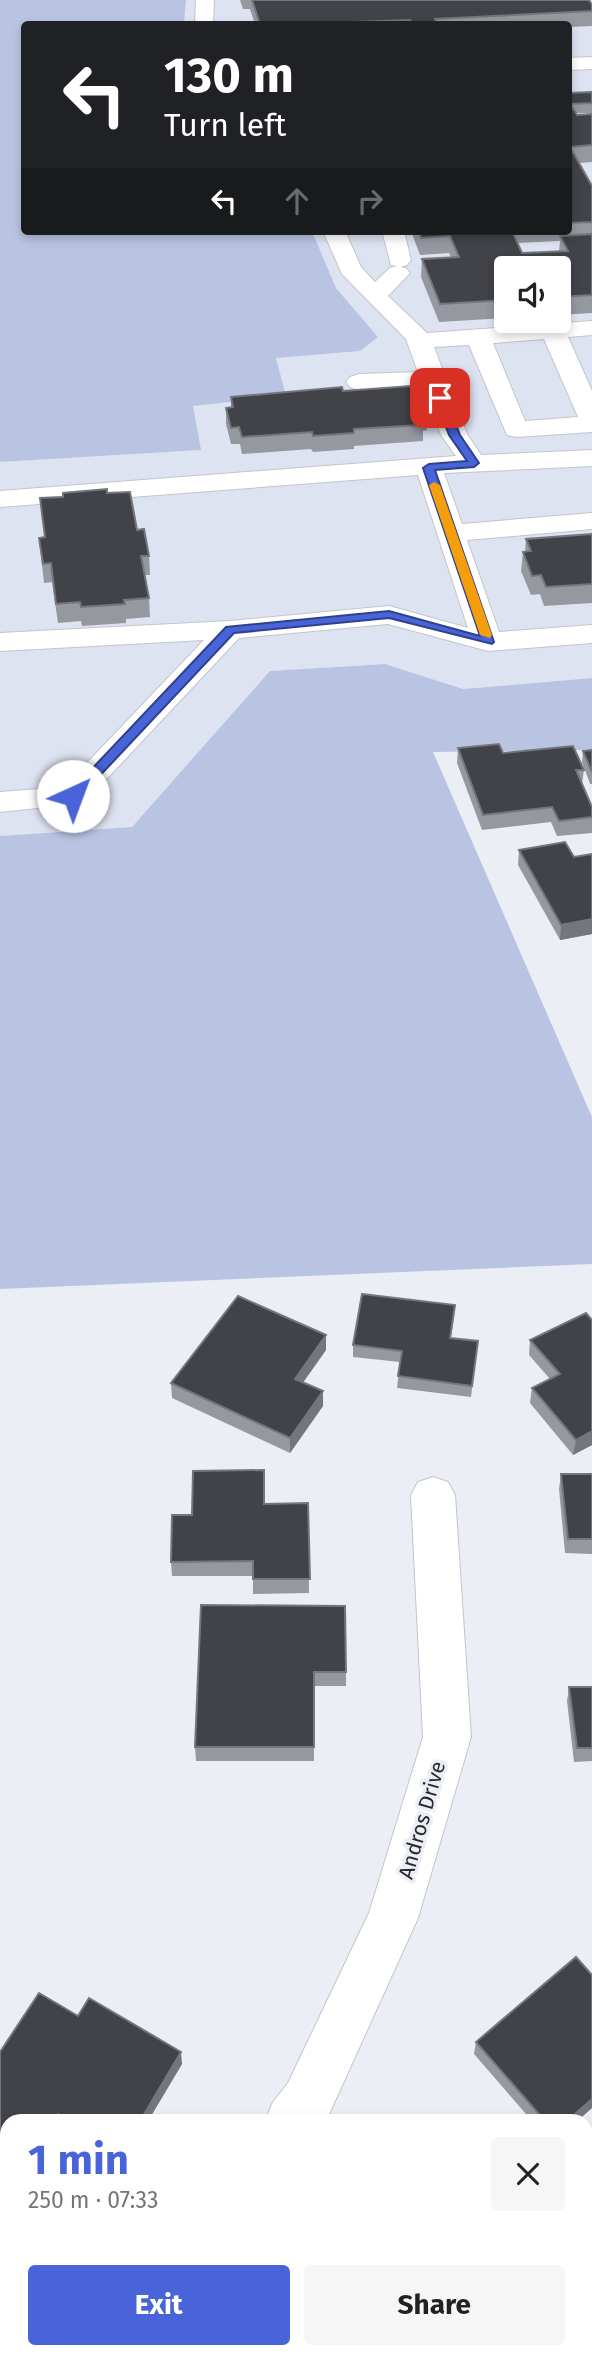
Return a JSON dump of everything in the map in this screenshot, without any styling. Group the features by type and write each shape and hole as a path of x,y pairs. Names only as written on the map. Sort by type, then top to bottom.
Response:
{"street":[{"path":"204,21 205,0"},
{"path":"572,64 592,63"},
{"path":"336,235 350,269 373,296 418,336 454,435 474,463"},
{"path":"373,296 398,266 394,235"},
{"path":"571,330 592,328"},
{"path":"419,341 523,333"},
{"path":"478,336 516,429 592,422 554,333"},
{"path":"359,382 433,379"},
{"path":"0,499 474,463 592,458"},
{"path":"429,468 488,642"},
{"path":"451,533 592,522"},
{"path":"0,642 230,630 389,615 488,642 592,634"},
{"path":"0,802 73,796 230,630"},
{"name":"Andros Drive","path":"298,2114 307,2102 393,1918 447,1737 433,1495"}],"shaded area":[{"path":"0,0 186,0 184,21 21,21 21,235 314,235 336,288 378,337 360,351 276,358 286,396 193,406 201,450 0,462"},
{"path":"186,0 592,0 592,678 463,689 385,664 270,671 132,827 0,836 0,462 200,450 193,406 285,396 276,358 360,351 378,337 336,288 314,235 572,235 572,21 184,21"},
{"path":"385,664 463,689 592,678 592,750 433,752 592,1117 592,1264 0,1289 0,836 132,827 270,671"}],"building":[{"path":"252,0 589,0 592,5 592,11 435,19 436,21 259,21"},
{"path":"592,92 592,103 572,104 572,93"},
{"path":"572,107 577,115 592,114 592,145 572,147"},
{"path":"572,151 592,186 592,222 572,223"},
{"path":"592,234 592,295 571,296 571,256 494,256 494,301 440,304 422,259 459,257 450,236 421,238 420,235 514,235 522,253 568,251 560,236"},
{"path":"411,386 414,395 420,394 427,414 420,415 423,425 354,429 354,433 313,436 312,432 242,437 239,427 231,428 226,408 233,407 231,397 342,387 343,391"},
{"path":"107,489 107,493 130,492 137,530 144,529 149,556 141,556 149,598 124,600 125,604 81,607 80,602 56,604 51,563 43,564 39,538 45,537 40,498"},
{"path":"592,534 592,584 546,587 541,575 532,576 523,552 531,551 526,539"},
{"path":"499,744 503,753 573,746 584,770 576,770 592,807 592,817 559,821 552,807 483,815 458,748"},
{"path":"592,750 592,772 583,751"},
{"path":"565,842 574,857 592,854 592,919 561,925 519,850"},
{"path":"362,1294 455,1305 450,1338 478,1341 472,1386 398,1376 402,1351 353,1345"},
{"path":"238,1296 326,1335 295,1379 323,1391 290,1438 171,1383"},
{"path":"586,1313 592,1320 592,1431 576,1440 532,1388 560,1374 530,1340"},
{"path":"264,1470 264,1504 308,1503 310,1579 253,1579 253,1561 171,1562 172,1515 192,1515 193,1471"},
{"path":"561,1474 592,1474 592,1539 568,1539"},
{"path":"201,1605 345,1606 346,1672 314,1672 314,1747 195,1747"},
{"path":"569,1687 592,1687 592,1748 577,1748"},
{"path":"576,1957 592,1975 592,2099 575,2114 539,2114 476,2042"},
{"path":"39,1993 78,2016 89,1998 181,2052 144,2114 0,2114 0,2052"}],"slow traffic":[{"path":"434,485 486,635"}],"route":[{"path":"73,796 230,630 389,615 488,642 429,468 474,463 454,435 440,398"}]}
